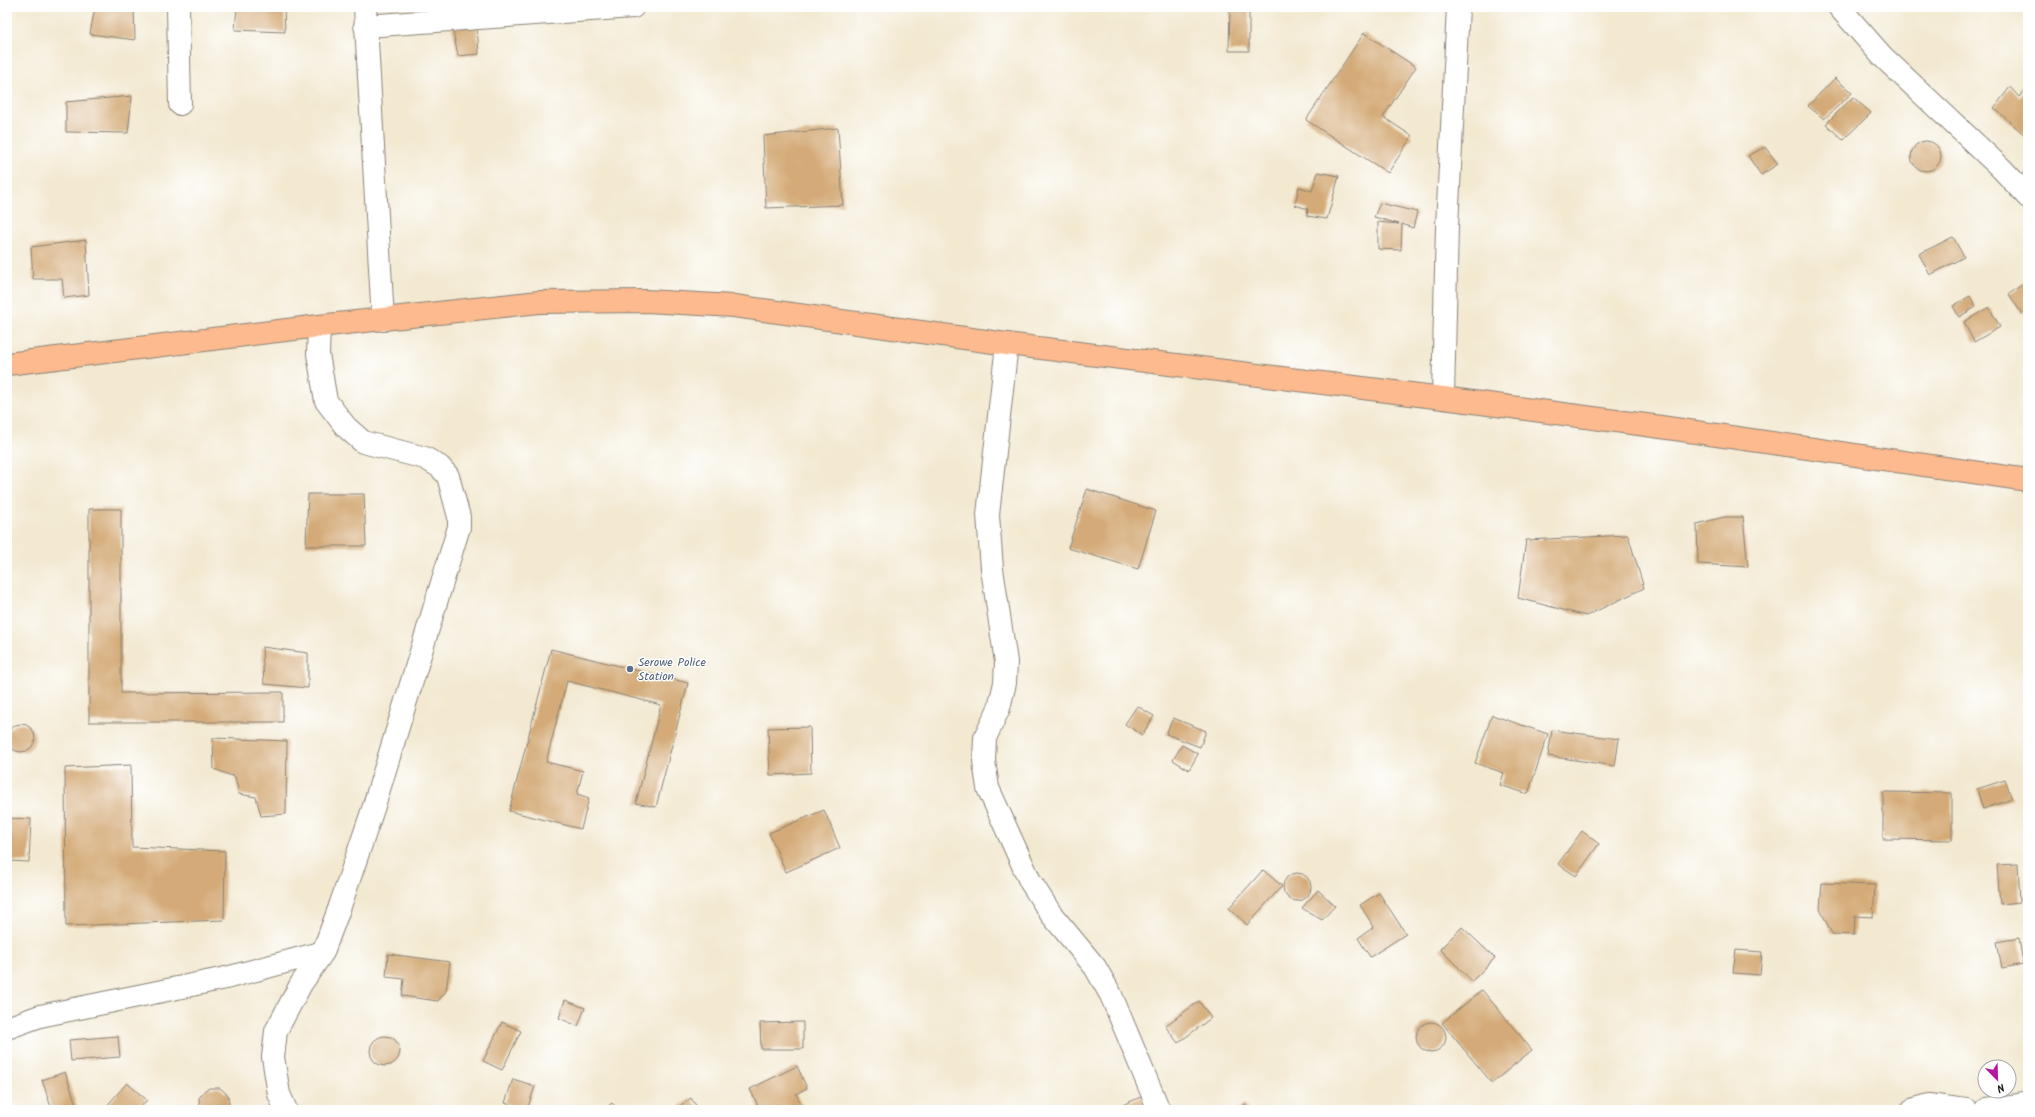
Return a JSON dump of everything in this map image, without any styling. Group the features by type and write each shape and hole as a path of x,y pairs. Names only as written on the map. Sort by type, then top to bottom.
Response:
{"main road":[{"path":"7,364 319,326 539,302 646,301 741,307 1007,344 1443,398 1661,427 2028,480"}],"street":[{"path":"178,7 180,104"},
{"path":"383,320 365,17 633,7"},
{"path":"1443,398 1447,226 1458,7"},
{"path":"1839,7 1882,56 2002,169 2028,197"},
{"path":"286,1110 279,1094 273,1057 276,1031 301,984 323,952 374,809 456,539 460,517 448,476 440,467 425,458 363,442 346,427 326,401 318,354 319,326"},
{"path":"1007,344 988,516 992,570 1006,662 1005,683 999,708 985,738 984,761 988,788 1030,881 1051,914 1094,967 1111,995 1159,1110"},
{"path":"7,1028 40,1016 226,978 323,952"},
{"path":"1986,1110 2028,1103"},
{"path":"1912,1110 1929,1105 1966,1110"}],"building":[{"path":"95,7 134,7 135,40 90,34"},
{"path":"237,7 284,7 285,32 235,30"},
{"path":"1230,7 1249,7 1249,51 1229,51"},
{"path":"452,26 477,26 479,54 458,56"},
{"path":"1364,33 1416,67 1383,117 1412,136 1388,173 1306,120"},
{"path":"1835,78 1852,93 1824,119 1808,106"},
{"path":"2010,87 2019,97 2027,88 2028,89 2027,137 1994,108"},
{"path":"132,96 128,133 66,132 66,102"},
{"path":"1853,97 1871,113 1843,140 1826,124"},
{"path":"838,128 843,205 766,208 763,136"},
{"path":"1926,141 1936,146 1941,156 1936,166 1926,171 1916,166 1911,156 1916,146"},
{"path":"1765,147 1778,164 1761,175 1748,156"},
{"path":"1318,172 1339,176 1327,219 1307,216 1308,209 1295,205 1299,187 1312,191"},
{"path":"1380,203 1417,212 1413,228 1402,224 1401,250 1378,249 1378,222 1399,224 1374,217"},
{"path":"1953,237 1964,257 1930,275 1919,254"},
{"path":"86,240 89,295 64,298 62,279 33,279 31,247"},
{"path":"2026,282 2028,285 2028,310 2022,314 2009,294"},
{"path":"1970,296 1976,307 1959,317 1953,306"},
{"path":"1989,307 2000,327 1974,342 1964,322"},
{"path":"1087,489 1156,511 1138,569 1068,548"},
{"path":"308,494 364,494 366,546 306,546"},
{"path":"89,509 121,509 121,693 283,692 283,722 89,722"},
{"path":"1724,517 1743,517 1748,567 1698,564 1697,524"},
{"path":"1628,535 1644,588 1586,616 1518,598 1526,540"},
{"path":"262,647 308,653 308,688 264,684"},
{"path":"551,649 688,683 656,807 636,803 661,705 567,681 546,762 583,771 577,794 589,798 581,829 509,811"},
{"path":"1137,706 1154,716 1142,735 1125,724"},
{"path":"1492,715 1548,734 1528,794 1500,785 1504,773 1475,763"},
{"path":"1173,718 1206,731 1200,747 1166,734"},
{"path":"21,724 31,728 35,738 31,748 21,752 11,748 7,738 11,728"},
{"path":"810,727 811,773 770,775 768,728"},
{"path":"1552,730 1619,739 1615,766 1548,756"},
{"path":"213,738 287,741 286,814 261,816 256,797 239,794 235,777 214,769"},
{"path":"1182,745 1198,754 1189,770 1173,760"},
{"path":"131,765 132,847 225,851 224,920 66,926 65,768"},
{"path":"2005,780 2012,799 1983,809 1977,789"},
{"path":"1883,792 1952,793 1952,840 1883,839"},
{"path":"824,810 840,848 786,872 769,833"},
{"path":"7,818 31,819 29,862 7,861"},
{"path":"1582,831 1599,844 1576,876 1558,864"},
{"path":"2018,864 2020,902 2000,904 1997,865"},
{"path":"1263,870 1282,886 1247,925 1229,908"},
{"path":"1297,873 1307,877 1311,887 1307,897 1297,901 1287,897 1283,887 1287,877"},
{"path":"1822,883 1875,885 1873,917 1855,916 1854,935 1832,934 1820,909"},
{"path":"1318,890 1335,906 1322,920 1302,908"},
{"path":"1379,893 1406,934 1370,957 1358,938 1374,927 1360,905"},
{"path":"1462,927 1495,958 1472,981 1440,949"},
{"path":"2019,938 2023,964 2002,968 1997,942"},
{"path":"1736,950 1762,952 1760,975 1733,973"},
{"path":"388,954 450,962 446,991 438,1001 402,996 404,979 386,977"},
{"path":"1482,990 1532,1050 1492,1083 1442,1023"},
{"path":"565,1000 585,1008 578,1026 559,1018"},
{"path":"1199,1001 1211,1018 1178,1043 1165,1026"},
{"path":"502,1022 521,1031 502,1070 483,1061"},
{"path":"803,1022 803,1049 761,1049 760,1023"},
{"path":"1431,1022 1442,1026 1446,1037 1442,1048 1431,1052 1420,1048 1416,1037 1420,1026"},
{"path":"118,1036 120,1057 71,1061 69,1040"},
{"path":"385,1036 391,1037 399,1045 399,1057 391,1065 385,1066 379,1065 371,1057 370,1051 371,1045 379,1037"},
{"path":"797,1066 807,1088 796,1094 804,1110 760,1110 750,1089"},
{"path":"65,1072 78,1110 52,1110 42,1080"},
{"path":"513,1079 535,1086 527,1110 505,1103"},
{"path":"127,1083 147,1100 138,1110 103,1110"},
{"path":"210,1088 220,1088 228,1095 229,1104 227,1110 200,1110 199,1098 205,1090"},
{"path":"1143,1096 1149,1110 1111,1110"},
{"path":"691,1098 699,1110 674,1110"},
{"path":"612,1103 618,1110 603,1110"},
{"path":"1245,1104 1250,1110 1236,1110"}],"place":[{"name":"Serowe Police Station","path":"630,669"}]}
